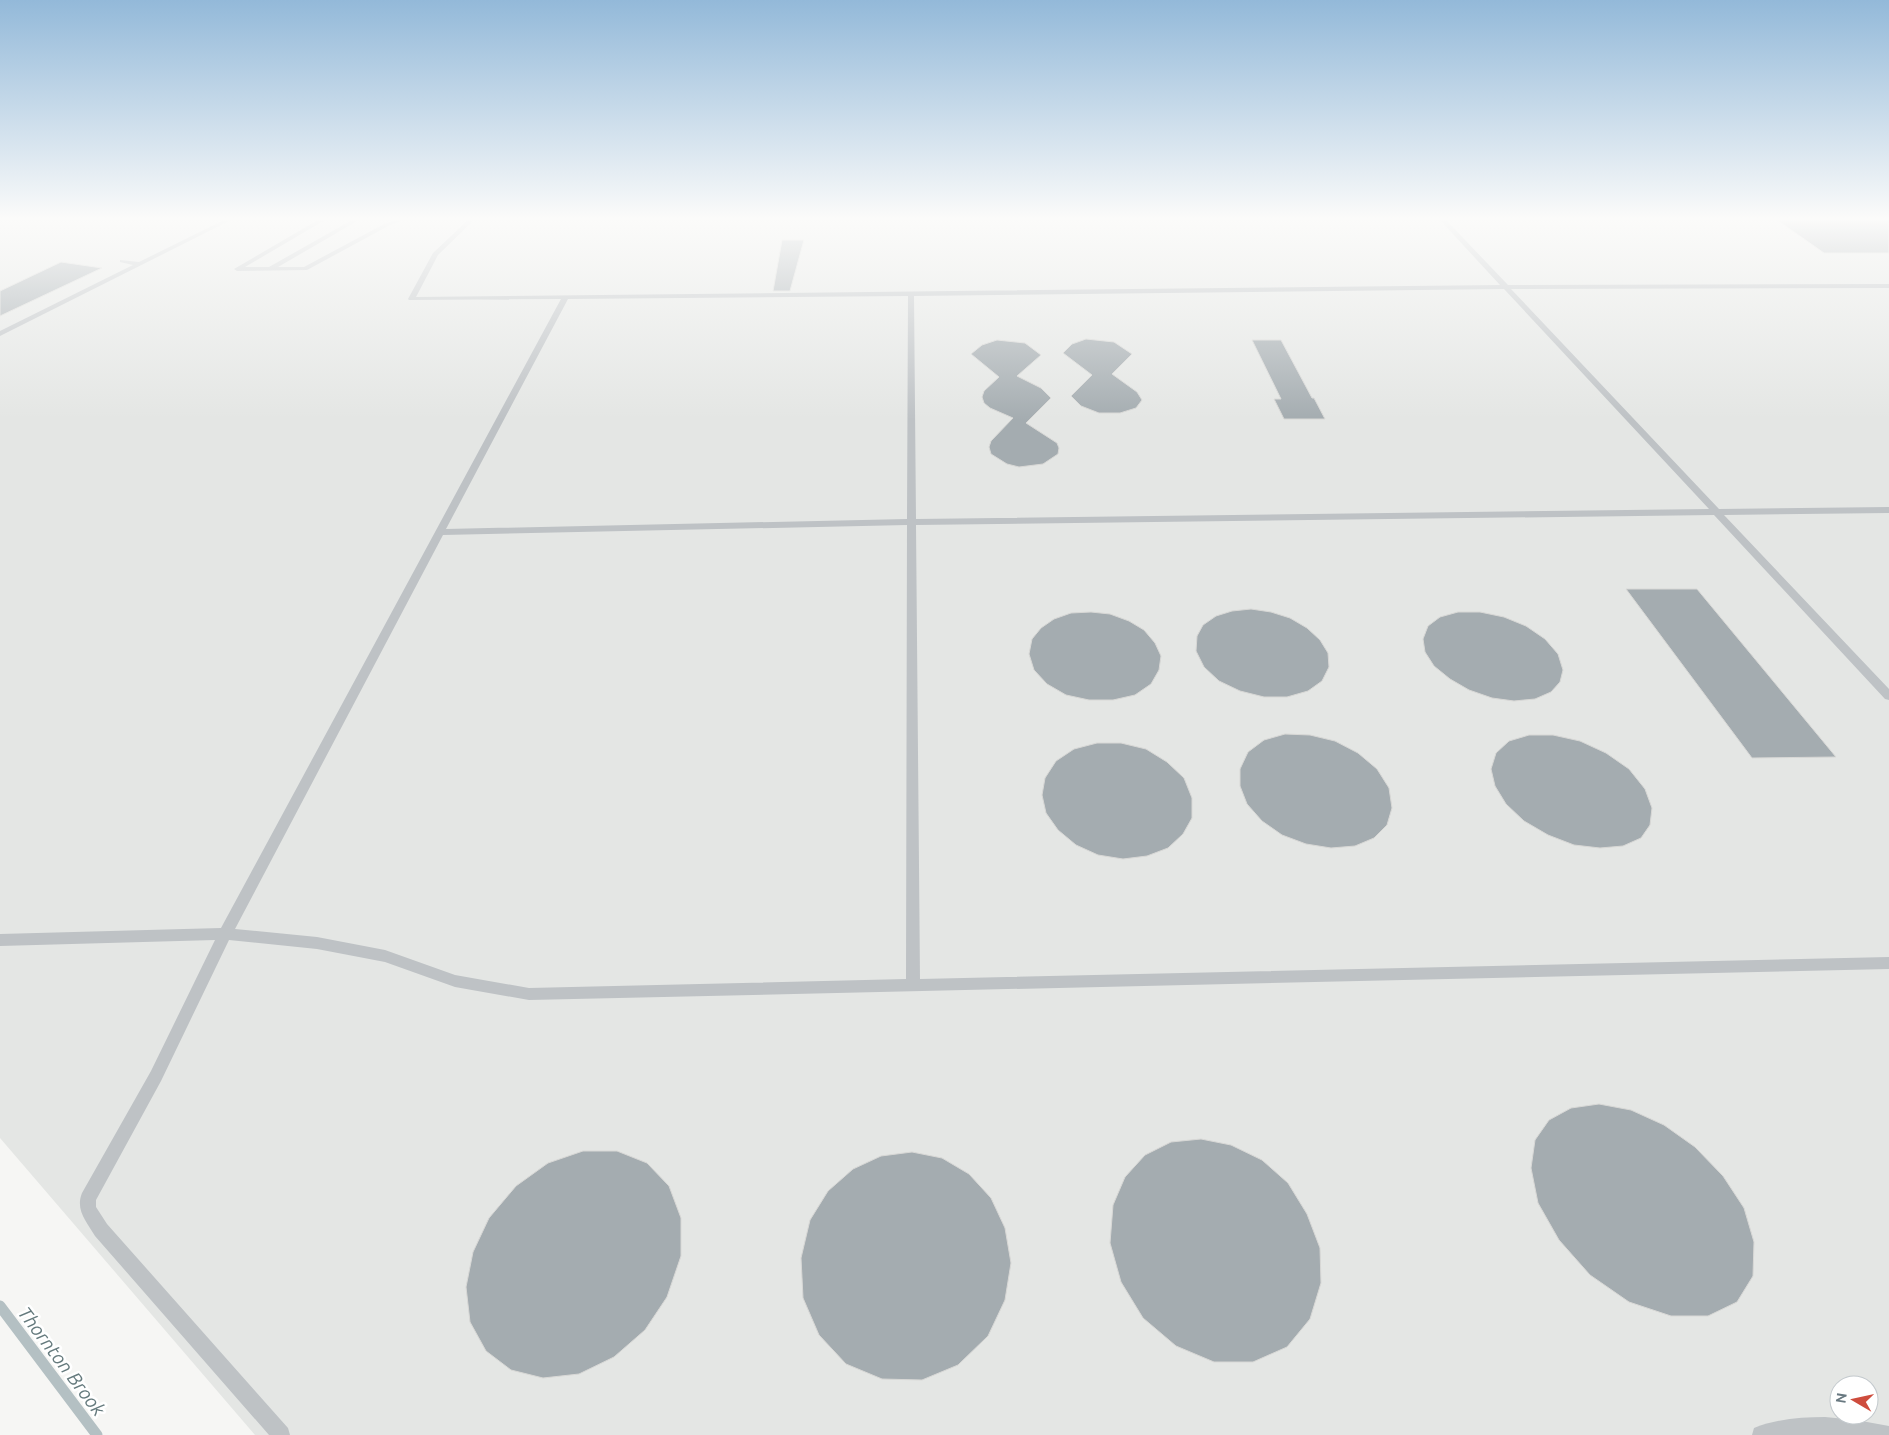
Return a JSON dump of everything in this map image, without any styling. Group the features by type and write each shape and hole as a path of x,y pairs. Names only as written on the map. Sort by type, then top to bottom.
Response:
{"lane":[{"path":"0,334 94,287"},
{"path":"417,287 411,299 1520,287"},
{"path":"1507,287 1889,696"},
{"path":"912,294 913,984"},
{"path":"281,1435 101,1230 88,1209 88,1198 156,1076 225,934 566,297"},
{"path":"441,532 912,522 1719,514 1889,510"},
{"path":"0,940 225,934 317,943 386,956 455,982 529,994 1889,963"},
{"path":"1761,1435 1813,1424 1850,1426 1889,1435"}],"shaded area":[{"path":"0,287 1889,287 1889,1435 255,1435 0,1138"}],"building":[{"path":"8,287 62,287 0,316 0,291"},
{"path":"774,287 791,287 790,291 773,291"},
{"path":"1086,339 1114,342 1132,354 1112,374 1137,392 1142,400 1136,408 1120,413 1099,413 1081,406 1071,396 1092,375 1063,353 1072,344"},
{"path":"997,340 1025,343 1041,355 1017,376 1041,388 1051,398 1026,423 1057,443 1059,448 1058,454 1043,464 1019,467 1007,464 991,454 989,447 991,441 1013,418 990,408 984,403 982,397 984,391 999,377 971,354 982,345"},
{"path":"1252,340 1281,340 1325,419 1284,419 1274,399 1281,399"},
{"path":"1626,589 1697,589 1836,757 1752,758"},
{"path":"1251,609 1271,612 1290,618 1307,628 1320,640 1328,653 1329,667 1322,681 1308,691 1287,697 1264,697 1240,691 1219,681 1204,667 1196,651 1197,636 1203,625 1216,616 1232,611"},
{"path":"1091,612 1110,614 1129,621 1144,630 1155,643 1161,656 1159,670 1151,684 1135,695 1113,700 1089,700 1066,695 1047,684 1034,670 1029,654 1032,639 1041,628 1054,619 1071,613"},
{"path":"1458,612 1480,612 1504,617 1526,626 1545,639 1558,654 1563,670 1560,682 1551,692 1535,699 1514,701 1492,698 1469,690 1450,679 1434,666 1425,652 1423,639 1428,626 1440,617"},
{"path":"1285,734 1310,735 1335,741 1358,753 1377,769 1389,788 1392,808 1387,825 1374,838 1355,846 1331,848 1306,844 1282,835 1262,821 1247,804 1240,786 1240,769 1248,752 1264,740"},
{"path":"1529,735 1553,735 1580,741 1606,753 1629,769 1645,789 1652,808 1650,825 1641,838 1623,846 1600,848 1574,845 1548,835 1524,821 1506,804 1495,786 1491,769 1496,753 1509,741"},
{"path":"1097,743 1121,743 1146,749 1167,762 1184,778 1192,798 1192,818 1183,834 1168,848 1147,856 1123,859 1098,855 1076,845 1058,830 1046,813 1042,795 1045,778 1056,761 1074,749"},
{"path":"1599,1104 1631,1110 1664,1125 1695,1147 1723,1176 1744,1208 1754,1242 1753,1276 1737,1302 1708,1316 1671,1316 1629,1302 1590,1275 1559,1240 1538,1203 1531,1168 1535,1140 1549,1120 1571,1108"},
{"path":"1201,1139 1231,1145 1262,1160 1288,1183 1307,1214 1320,1248 1321,1283 1310,1319 1287,1347 1253,1362 1214,1362 1176,1346 1143,1318 1121,1282 1110,1243 1113,1205 1125,1177 1145,1155 1171,1142"},
{"path":"583,1151 617,1151 647,1163 669,1186 681,1218 681,1256 667,1297 645,1330 614,1357 579,1374 543,1378 511,1370 486,1351 470,1322 466,1287 473,1252 489,1218 516,1186 548,1163"},
{"path":"912,1152 942,1158 969,1174 991,1198 1005,1228 1011,1263 1005,1300 988,1336 958,1365 922,1380 882,1379 846,1364 819,1335 803,1298 801,1258 810,1220 828,1191 853,1169 881,1156"}],"waterway":[{"name":"Thornton Brook","path":"0,1306 97,1435"}]}
